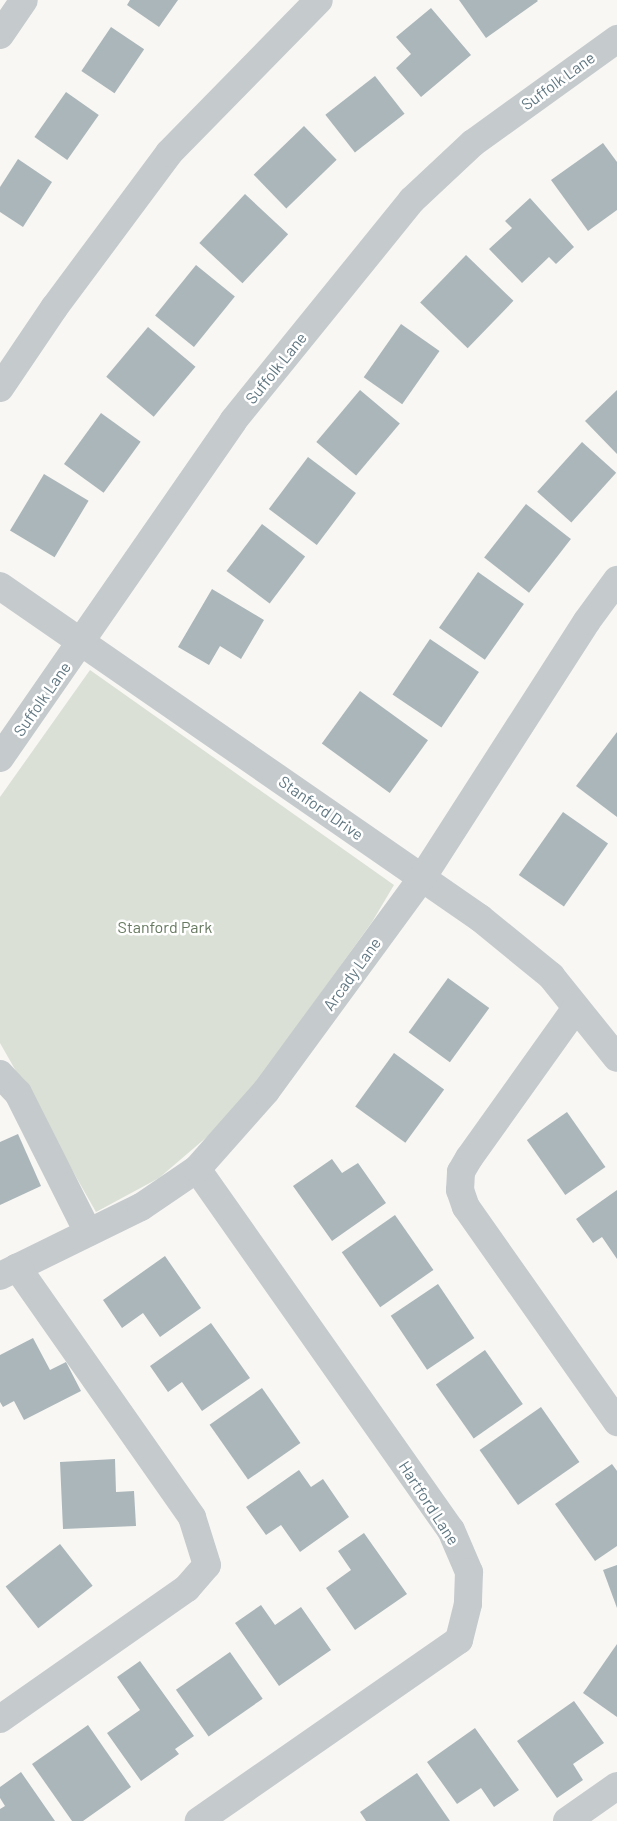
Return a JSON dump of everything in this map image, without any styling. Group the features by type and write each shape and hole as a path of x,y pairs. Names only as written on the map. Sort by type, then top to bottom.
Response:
{"street":[{"path":"0,36 24,0"},
{"path":"0,388 54,308 168,154 319,0"},
{"name":"Suffolk Lane","path":"0,758 82,643 233,421 412,200 473,143 617,38"},
{"name":"Arcady Lane","path":"9,1272 141,1207 197,1169 266,1091 422,878 587,621 617,580"},
{"name":"Stanford Drive","path":"0,586 422,878 518,948 551,976 617,1058"},
{"path":"576,1008 469,1158 461,1172 460,1190 466,1207 617,1422"},
{"path":"0,1074 18,1093 88,1232"},
{"name":"Hartford Lane","path":"197,1169 451,1530 469,1572 468,1604 459,1640 199,1821"},
{"path":"0,1719 187,1588 207,1565 192,1516 9,1272"},
{"path":"567,1821 617,1786"}],"green space":[{"name":"Stanford Park","path":"90,670 394,885 372,922 253,1087 215,1130 159,1178 96,1212 0,1043 0,797"}],"building":[{"path":"130,0 178,0 159,27 127,5"},
{"path":"459,0 537,0 538,1 486,38"},
{"path":"431,8 471,55 421,97 396,68 411,54 396,37"},
{"path":"111,27 144,49 115,93 81,71"},
{"path":"375,76 405,114 355,153 325,115"},
{"path":"66,92 99,115 67,160 34,137"},
{"path":"304,126 337,160 286,208 254,175"},
{"path":"603,143 617,162 617,210 588,231 551,180"},
{"path":"18,159 52,182 23,227 0,212 0,187"},
{"path":"245,194 288,234 242,283 199,243"},
{"path":"530,198 574,247 556,264 549,257 522,283 489,249 512,228 505,221"},
{"path":"466,255 513,301 468,348 420,302"},
{"path":"196,265 235,296 194,347 155,316"},
{"path":"401,324 440,351 402,404 364,377"},
{"path":"148,327 195,367 154,417 106,377"},
{"path":"360,390 400,423 356,476 316,442"},
{"path":"617,390 617,454 585,421"},
{"path":"101,413 141,442 104,493 64,464"},
{"path":"582,442 616,473 571,523 537,492"},
{"path":"308,457 356,493 317,545 269,509"},
{"path":"44,474 89,501 55,557 10,531"},
{"path":"526,504 571,539 529,593 484,558"},
{"path":"262,524 305,556 270,604 226,571"},
{"path":"478,572 524,604 485,660 439,628"},
{"path":"212,589 264,620 241,659 220,646 209,665 178,647"},
{"path":"430,639 479,672 441,728 393,695"},
{"path":"360,691 428,740 390,793 322,744"},
{"path":"617,732 617,817 576,786"},
{"path":"563,812 608,844 564,907 519,875"},
{"path":"448,978 489,1008 450,1062 409,1032"},
{"path":"394,1053 444,1089 405,1143 355,1106"},
{"path":"567,1112 605,1167 565,1195 527,1140"},
{"path":"18,1134 41,1186 0,1205 0,1142"},
{"path":"332,1159 342,1173 358,1163 386,1203 332,1241 293,1186"},
{"path":"617,1190 617,1259 602,1237 593,1243 576,1219"},
{"path":"395,1215 433,1270 380,1307 342,1252"},
{"path":"165,1256 201,1308 160,1337 143,1313 122,1328 103,1300"},
{"path":"438,1284 474,1338 427,1370 391,1316"},
{"path":"211,1323 250,1378 202,1411 182,1382 168,1392 150,1366"},
{"path":"33,1338 50,1370 66,1362 81,1391 24,1420 14,1401 3,1407 0,1402 0,1355"},
{"path":"485,1350 523,1404 474,1438 436,1384"},
{"path":"262,1388 300,1443 248,1480 210,1425"},
{"path":"541,1407 579,1462 518,1505 480,1450"},
{"path":"115,1459 116,1492 134,1491 136,1526 63,1529 60,1462"},
{"path":"612,1464 617,1471 617,1546 595,1561 555,1504"},
{"path":"299,1470 311,1487 323,1479 349,1517 300,1552 281,1525 266,1535 246,1507"},
{"path":"364,1533 407,1594 355,1630 326,1588 351,1570 338,1551"},
{"path":"60,1544 93,1586 38,1628 6,1586"},
{"path":"617,1565 617,1608 603,1570"},
{"path":"261,1605 275,1625 301,1607 331,1650 279,1686 235,1623"},
{"path":"617,1644 617,1717 583,1693"},
{"path":"230,1652 263,1699 209,1737 176,1690"},
{"path":"140,1661 194,1736 175,1749 179,1754 141,1781 107,1733 140,1710 117,1677"},
{"path":"574,1701 604,1743 573,1764 583,1780 557,1798 517,1741"},
{"path":"88,1725 131,1787 83,1821 72,1821 32,1764"},
{"path":"475,1728 519,1790 494,1807 481,1788 457,1804 427,1762"},
{"path":"21,1772 55,1821 0,1821 0,1809 5,1806 0,1798 0,1787"},
{"path":"417,1773 450,1821 366,1821 360,1812"}]}
